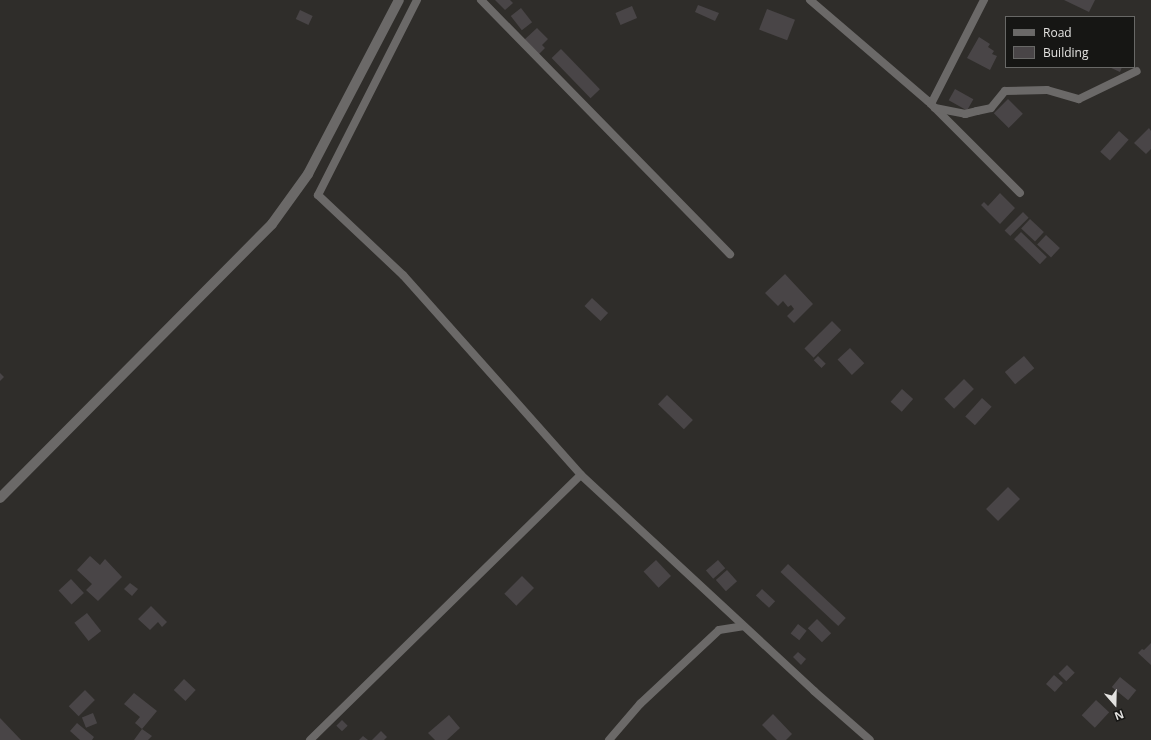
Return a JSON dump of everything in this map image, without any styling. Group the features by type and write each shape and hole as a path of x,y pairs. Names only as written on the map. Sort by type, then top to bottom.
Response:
{"street":[{"path":"0,498 98,397 193,305 272,224 308,174 399,0"},
{"path":"417,0 318,195 404,275 580,475 814,691 870,740"},
{"path":"481,0 730,254"},
{"path":"810,0 933,106 1020,193"},
{"path":"933,106 984,0"},
{"path":"933,106 965,114 991,108 1005,91 1047,90 1079,99 1137,71"},
{"path":"310,740 580,475"},
{"path":"609,740 640,704 719,630 743,626"}],"building":[{"path":"495,0 510,0 513,3 505,10"},
{"path":"1064,0 1095,0 1089,12"},
{"path":"698,5 719,13 715,21 695,12"},
{"path":"632,6 637,18 621,25 615,13"},
{"path":"521,8 532,22 522,30 511,16"},
{"path":"767,9 795,20 787,40 759,30"},
{"path":"300,10 313,16 308,25 296,19"},
{"path":"537,28 548,39 542,45 545,48 538,55 524,40"},
{"path":"979,37 990,44 988,47 994,51 992,54 997,56 990,70 967,58"},
{"path":"561,49 600,89 591,98 552,58"},
{"path":"1111,68 1122,68 1120,72"},
{"path":"955,89 973,99 967,111 949,100"},
{"path":"1008,99 1023,114 1009,128 994,113"},
{"path":"1149,128 1151,131 1151,149 1146,154 1134,143"},
{"path":"1119,131 1129,140 1110,161 1100,152"},
{"path":"1000,193 1015,208 1000,224 981,205 984,202 988,206"},
{"path":"1023,212 1029,218 1010,236 1005,230"},
{"path":"1030,219 1044,232 1035,241 1021,229"},
{"path":"1021,232 1047,257 1040,264 1014,239"},
{"path":"1046,235 1060,248 1051,257 1037,245"},
{"path":"785,274 813,304 794,323 787,316 794,309 791,305 788,307 783,301 778,306 765,293"},
{"path":"592,298 608,313 601,321 584,306"},
{"path":"832,321 841,330 814,358 804,349"},
{"path":"850,348 864,363 852,375 838,360"},
{"path":"818,356 826,364 822,368 814,360"},
{"path":"1024,356 1034,368 1015,384 1005,372"},
{"path":"0,373 4,377 0,381"},
{"path":"964,379 974,389 954,409 944,399"},
{"path":"902,389 913,399 902,412 891,402"},
{"path":"667,395 693,420 684,429 658,404"},
{"path":"982,398 992,407 975,425 965,417"},
{"path":"1008,487 1020,499 998,521 986,509"},
{"path":"90,556 100,565 105,559 122,577 98,601 86,590 92,584 77,570"},
{"path":"656,560 671,576 659,588 644,572"},
{"path":"718,560 725,568 713,579 706,570"},
{"path":"788,564 846,618 838,626 780,572"},
{"path":"727,570 737,581 726,591 716,580"},
{"path":"522,576 534,588 516,606 504,594"},
{"path":"71,579 84,593 72,604 59,591"},
{"path":"130,583 138,589 132,596 124,589"},
{"path":"762,589 775,601 769,608 756,596"},
{"path":"151,606 167,622 162,627 158,622 150,630 138,619"},
{"path":"87,613 101,631 89,641 74,623"},
{"path":"817,619 831,633 822,642 808,628"},
{"path":"798,624 807,631 799,640 791,633"},
{"path":"1151,643 1151,665 1138,653 1142,649 1144,650"},
{"path":"798,652 806,659 801,665 793,657"},
{"path":"1067,665 1075,673 1066,681 1059,673"},
{"path":"1054,675 1063,683 1055,692 1046,684"},
{"path":"1120,677 1136,690 1128,700 1112,687"},
{"path":"184,679 196,690 185,701 174,690"},
{"path":"85,690 95,700 79,716 69,706"},
{"path":"134,693 157,711 142,729 135,723 140,717 124,704"},
{"path":"1096,700 1109,712 1095,728 1082,715"},
{"path":"93,713 97,723 86,728 82,717"},
{"path":"773,714 792,734 786,740 777,740 762,725"},
{"path":"449,715 460,728 447,740 435,740 428,733"},
{"path":"0,718 21,740 0,740"},
{"path":"342,720 348,726 342,731 336,726"},
{"path":"77,723 94,737 92,740 80,740 70,731"},
{"path":"142,729 152,736 148,740 134,740"},
{"path":"381,731 387,737 384,740 372,740"},
{"path":"363,736 368,740 359,740"}]}
